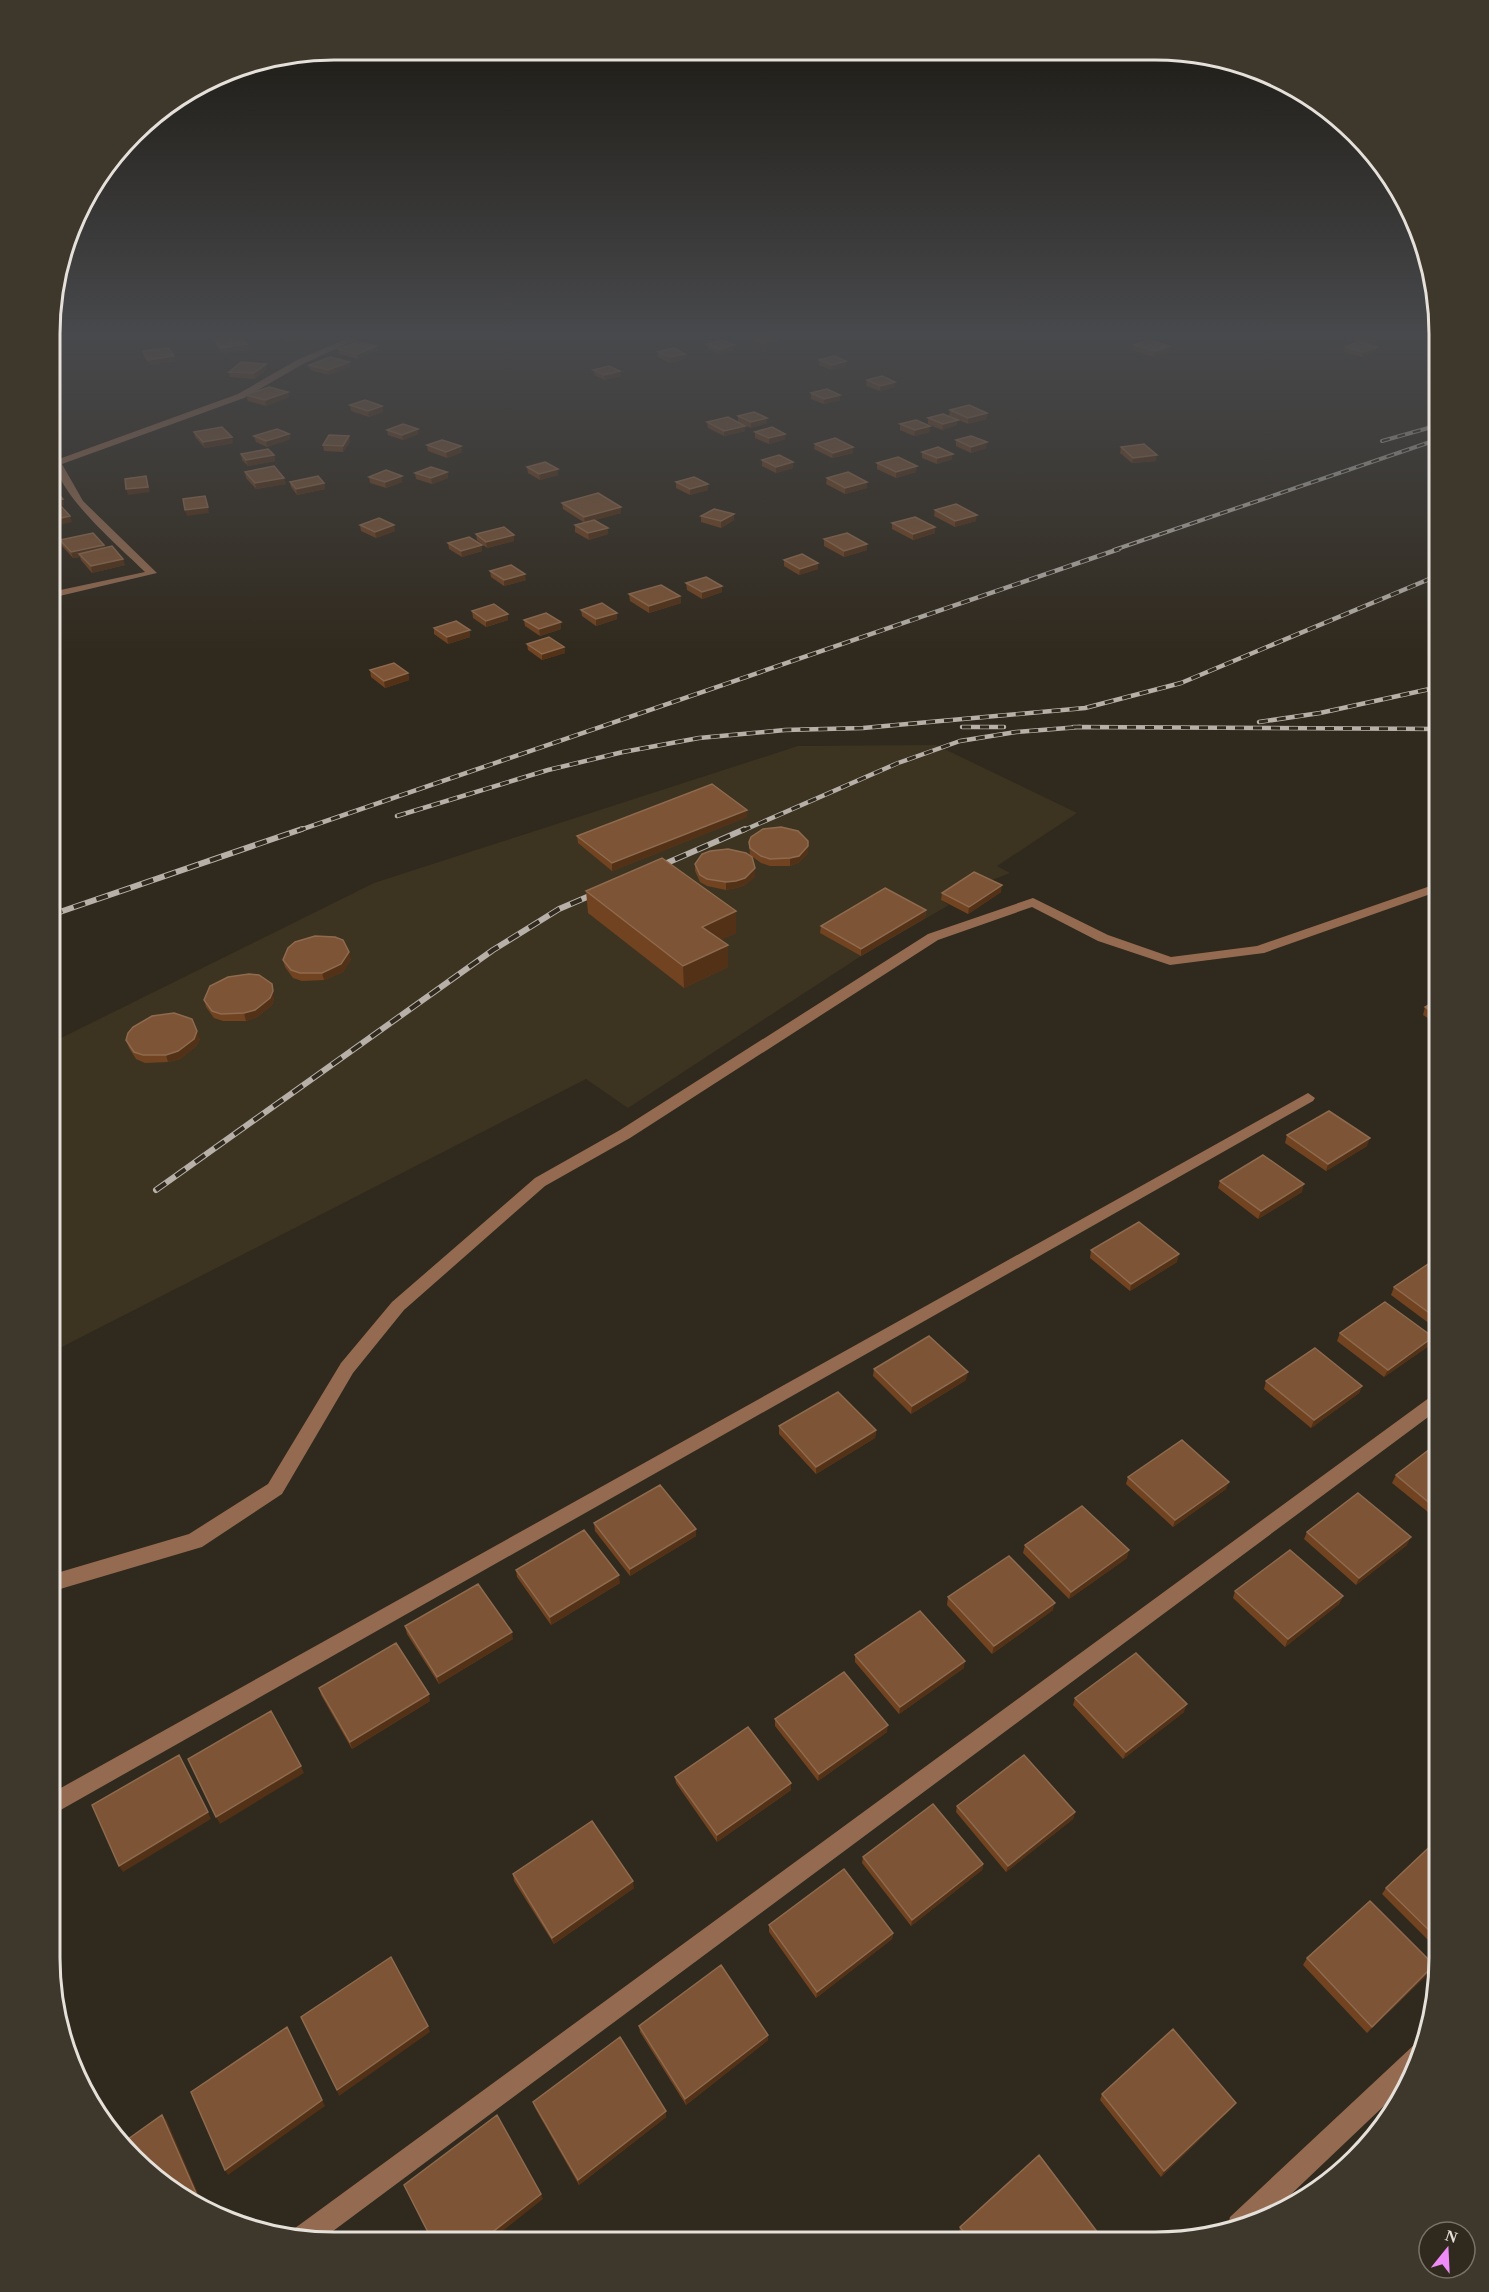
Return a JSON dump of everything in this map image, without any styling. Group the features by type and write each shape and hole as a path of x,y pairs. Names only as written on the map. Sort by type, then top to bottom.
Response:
{"street":[{"path":"60,461 118,442"},
{"path":"60,466 79,502 152,573 60,594"},
{"path":"60,1581 195,1541 275,1489 347,1368 398,1306 540,1182 625,1134 933,937 1033,902 1103,938 1170,961 1259,950 1429,890"},
{"path":"60,1800 1308,1098"},
{"path":"312,2231 1429,1407"},
{"path":"1252,2214 1406,2068"}],"shaded area":[{"path":"936,745 1077,813 997,866 1010,873 941,900 949,905 861,956 628,1108 586,1079 60,1348 60,1039 374,883 798,746"}],"building":[{"path":"325,442 345,442 343,446 323,445"},
{"path":"448,442 461,446 446,452 427,445"},
{"path":"843,442 853,447 833,453 815,444"},
{"path":"960,442 987,442 971,447"},
{"path":"1144,444 1157,455 1133,458 1121,447"},
{"path":"938,447 953,454 937,458 922,452"},
{"path":"268,449 274,455 246,460 241,454"},
{"path":"779,455 793,462 776,467 762,460"},
{"path":"898,457 917,466 896,472 877,463"},
{"path":"545,462 558,469 539,474 527,467"},
{"path":"274,466 284,478 255,483 245,472"},
{"path":"431,467 447,472 431,478 415,473"},
{"path":"386,470 402,476 385,482 369,477"},
{"path":"848,472 867,482 845,488 827,478"},
{"path":"146,476 148,487 126,489 125,479"},
{"path":"318,476 324,483 296,489 290,482"},
{"path":"694,477 708,484 690,489 676,482"},
{"path":"598,493 621,507 584,517 562,503"},
{"path":"205,496 208,507 185,510 183,499"},
{"path":"956,504 977,515 955,521 935,510"},
{"path":"60,505 70,516 60,518"},
{"path":"714,509 734,514 721,521 701,516"},
{"path":"915,517 935,527 913,534 892,523"},
{"path":"379,518 394,525 375,532 360,525"},
{"path":"594,520 608,528 588,533 575,525"},
{"path":"504,527 514,535 486,542 476,534"},
{"path":"93,533 104,545 71,552 60,540"},
{"path":"847,533 867,544 844,551 824,539"},
{"path":"469,537 482,545 461,551 448,543"},
{"path":"112,546 123,559 91,566 79,554"},
{"path":"802,554 818,563 800,569 784,560"},
{"path":"511,565 525,574 504,580 490,571"},
{"path":"706,577 722,586 702,592 686,583"},
{"path":"661,585 680,596 649,606 629,594"},
{"path":"602,603 617,613 596,619 581,610"},
{"path":"494,604 508,614 486,621 472,611"},
{"path":"546,613 561,622 539,629 524,620"},
{"path":"456,621 470,630 447,637 434,628"},
{"path":"549,637 564,647 542,654 527,644"},
{"path":"394,663 408,673 384,681 370,670"},
{"path":"712,784 747,810 612,863 577,836"},
{"path":"781,827 798,831 808,841 808,846 799,856 770,859 750,848 751,837 763,829"},
{"path":"728,849 746,853 752,857 755,868 745,878 736,881 707,879 700,875 695,864 702,854"},
{"path":"662,858 736,911 702,927 728,945 683,966 586,891"},
{"path":"974,872 1002,885 969,907 942,893"},
{"path":"885,888 926,910 861,949 821,926"},
{"path":"315,936 335,937 343,940 349,952 341,964 322,973 300,973 291,970 283,960 288,948 295,942"},
{"path":"259,975 272,984 273,991 270,998 255,1010 244,1013 221,1014 212,1011 204,1000 210,986 228,977"},
{"path":"174,1013 192,1019 197,1031 194,1039 178,1051 166,1055 143,1055 134,1052 126,1040 133,1027 152,1016"},
{"path":"1329,1111 1370,1138 1328,1164 1287,1135"},
{"path":"1263,1155 1304,1184 1261,1211 1220,1181"},
{"path":"1139,1222 1179,1254 1131,1284 1091,1250"},
{"path":"1429,1263 1429,1313 1394,1287"},
{"path":"1385,1302 1429,1334 1429,1340 1388,1370 1340,1333"},
{"path":"929,1336 968,1372 912,1406 874,1369"},
{"path":"1315,1348 1362,1386 1314,1420 1266,1381"},
{"path":"838,1392 876,1430 816,1467 779,1426"},
{"path":"1182,1440 1229,1482 1175,1520 1128,1477"},
{"path":"1429,1450 1429,1503 1396,1475"},
{"path":"660,1485 696,1529 630,1569 594,1523"},
{"path":"1358,1493 1411,1537 1359,1578 1307,1532"},
{"path":"1082,1506 1129,1550 1071,1592 1025,1545"},
{"path":"584,1530 619,1575 550,1617 516,1570"},
{"path":"1290,1550 1343,1596 1288,1639 1235,1591"},
{"path":"1009,1556 1055,1603 994,1646 948,1597"},
{"path":"478,1584 512,1632 437,1677 405,1626"},
{"path":"920,1611 965,1661 900,1707 855,1655"},
{"path":"396,1643 429,1694 350,1742 319,1688"},
{"path":"1136,1653 1187,1704 1126,1752 1075,1698"},
{"path":"844,1672 888,1725 819,1774 775,1719"},
{"path":"271,1711 301,1766 216,1817 188,1759"},
{"path":"748,1727 791,1783 717,1835 675,1777"},
{"path":"179,1755 208,1812 119,1866 92,1805"},
{"path":"1024,1755 1075,1812 1008,1866 957,1806"},
{"path":"933,1804 983,1864 912,1920 863,1857"},
{"path":"592,1821 633,1881 552,1938 513,1874"},
{"path":"1429,1847 1429,1930 1386,1888"},
{"path":"844,1869 893,1933 817,1992 769,1925"},
{"path":"1370,1901 1429,1960 1428,1971 1372,2027 1307,1958"},
{"path":"391,1957 428,2026 337,2090 301,2017"},
{"path":"721,1965 768,2035 685,2099 639,2026"},
{"path":"287,2027 322,2100 225,2170 191,2092"},
{"path":"1173,2029 1236,2103 1164,2171 1102,2094"},
{"path":"620,2037 666,2111 578,2180 533,2102"},
{"path":"162,2115 196,2193 182,2186 153,2164 128,2139"},
{"path":"497,2115 541,2194 492,2232 428,2232 404,2185"},
{"path":"1039,2155 1097,2232 964,2232 960,2227"}],"railway":[{"path":"1114,550 1429,442"},
{"path":"297,831 1119,549"},
{"path":"397,816 548,770 623,752 699,738 785,730 863,728 1085,708 1181,683 1429,579"},
{"path":"1259,722 1320,713 1429,689"},
{"path":"962,727 1004,727"},
{"path":"1073,727 1080,727"},
{"path":"742,831 898,763 960,741 1016,732 1080,727"},
{"path":"1080,727 1429,729"},
{"path":"60,912 302,829"},
{"path":"653,869 745,829"},
{"path":"156,1190 493,950 559,909 601,891"}]}
